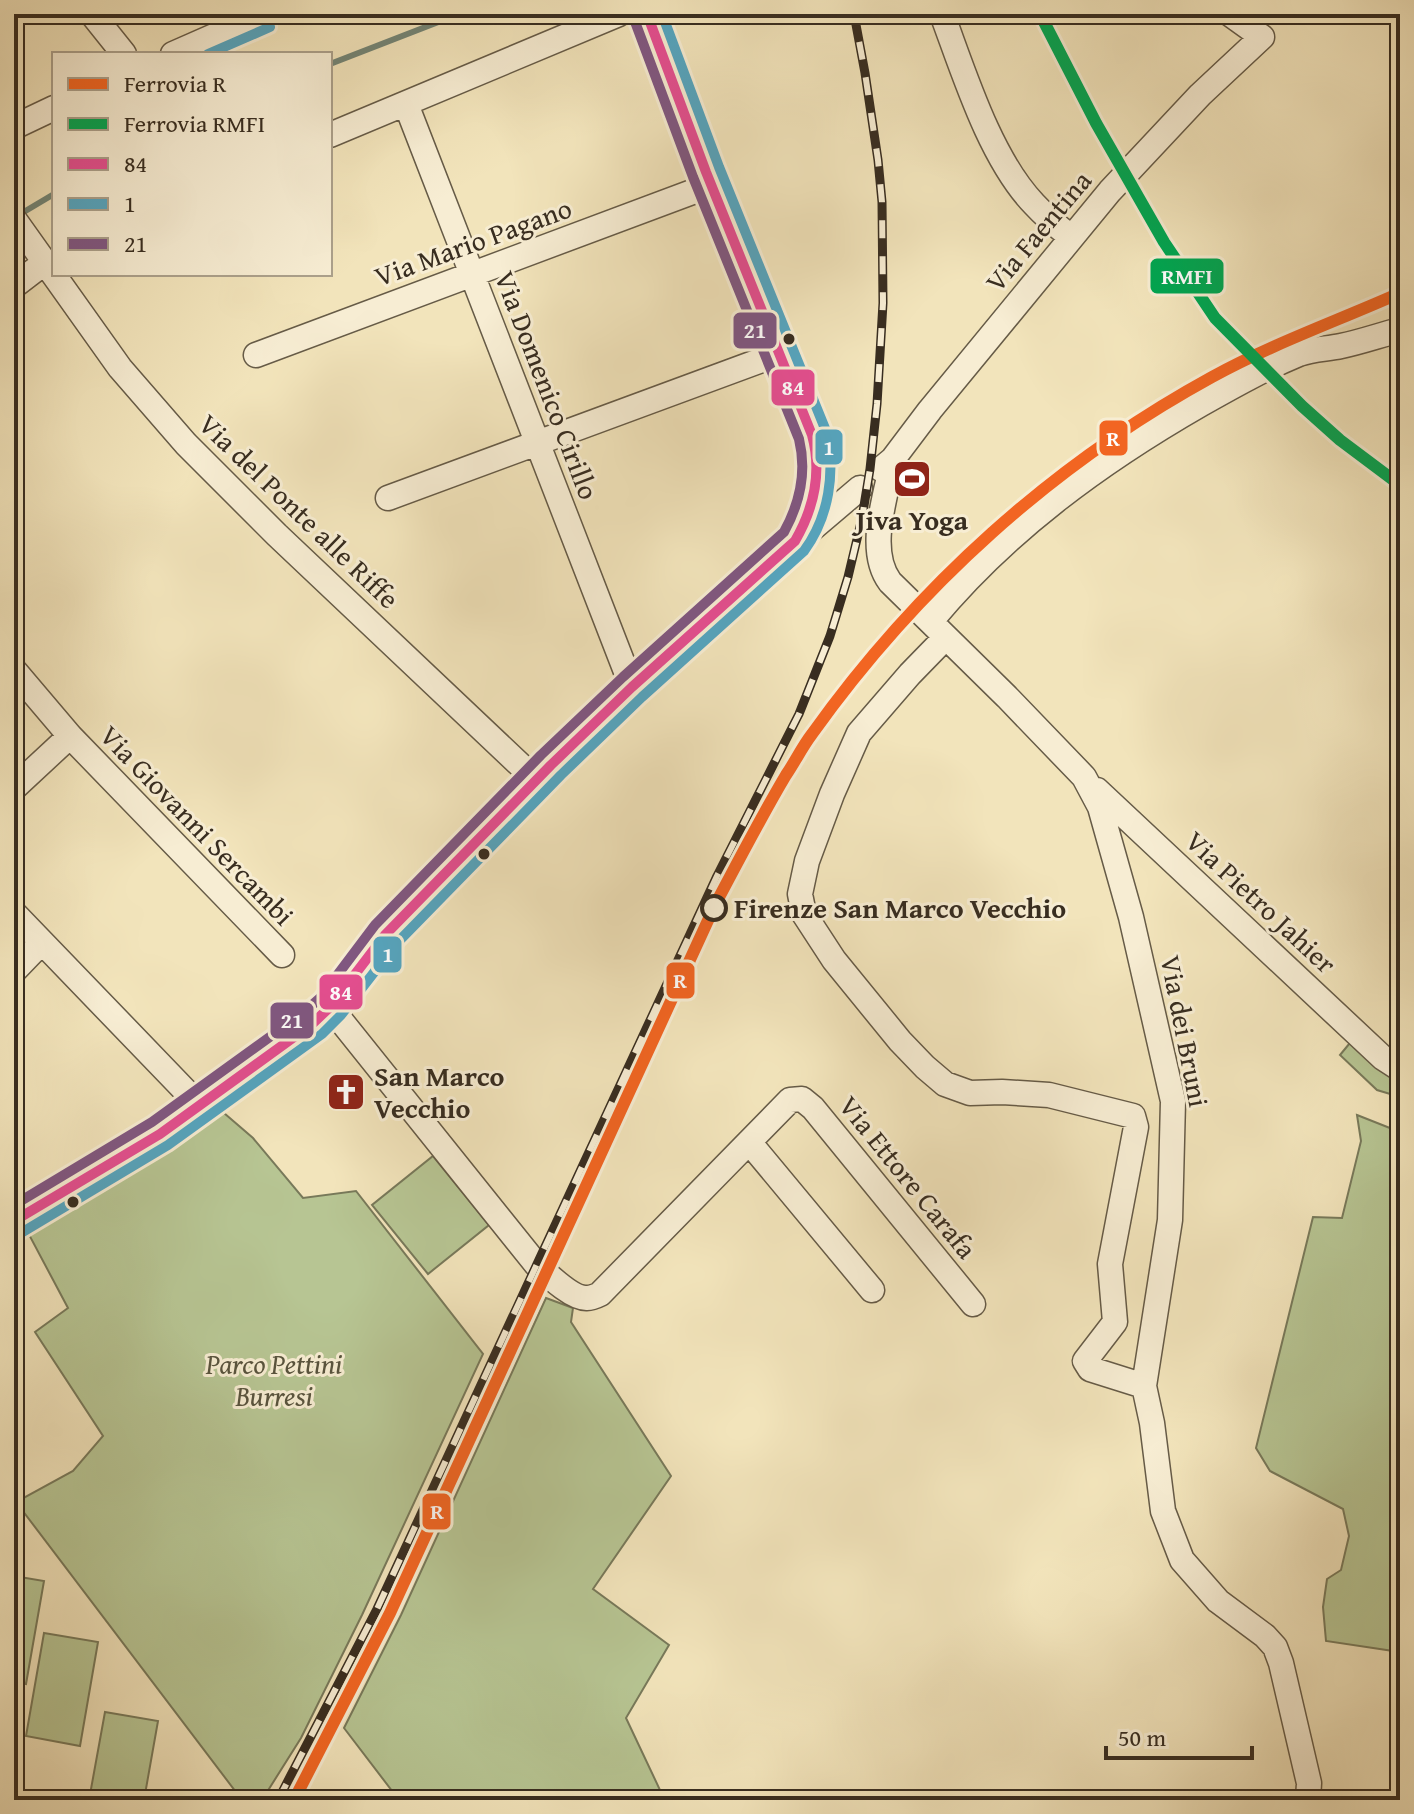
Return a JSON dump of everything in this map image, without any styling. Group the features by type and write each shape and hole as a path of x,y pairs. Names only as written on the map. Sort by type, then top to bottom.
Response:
{"street":[{"path":"92,14 122,52"},
{"path":"178,52 264,14"},
{"path":"332,134 619,14"},
{"path":"647,14 711,185 812,434 816,456 812,504 795,541"},
{"path":"942,14 988,131 1006,165 1033,203 1071,237"},
{"name":"Via Faentina","path":"886,464 1110,191 1200,95 1262,37 1230,14"},
{"name":"Via Domenico Cirillo","path":"406,104 632,687"},
{"path":"14,127 52,109"},
{"name":"Via Mario Pagano","path":"256,355 711,185"},
{"name":"Via del Ponte alle Riffe","path":"14,219 52,273"},
{"path":"14,286 39,255"},
{"name":"Via del Ponte alle Riffe","path":"54,276 120,368 186,444 288,546 536,780"},
{"path":"1173,1118 1133,1116 1049,1095 970,1093 945,1084 900,1041 834,960 804,914 800,894 807,861 859,733 900,684 938,629 960,587 999,547 1075,484 1160,428 1231,387 1300,354 1400,330"},
{"path":"388,498 778,354"},
{"name":"Via dei Bruni","path":"886,464 878,538 878,555 884,574 1084,777 1104,819 1131,917 1169,1080 1173,1118 1170,1220 1144,1386 1163,1511 1182,1560 1218,1601 1275,1647 1309,1783 1308,1800"},
{"path":"14,1221 160,1134 312,1024 330,1007 385,935 536,780 632,687 795,541 860,488"},
{"name":"Via Giovanni Sercambi","path":"14,670 70,736 282,955"},
{"name":"Via Giovanni Sercambi","path":"14,788 70,736"},
{"name":"Via Pietro Jahier","path":"1084,777 1383,1058 1400,1069"},
{"path":"14,913 199,1105"},
{"path":"14,971 41,943"},
{"path":"330,1007 536,1264 578,1297 590,1298 600,1294 749,1142 872,1290"},
{"name":"Via Ettore Carafa","path":"749,1142 790,1100 802,1099 813,1108 973,1304"},
{"path":"1133,1116 1136,1127 1110,1264 1115,1322 1085,1361 1090,1369 1144,1386"}],"green space":[{"path":"1354,1038 1400,1077 1400,1097 1377,1090 1340,1055"},
{"name":"Parco Pettini Burresi","path":"217,1107 253,1138 303,1198 356,1191 483,1354 362,1615 301,1738 262,1800 242,1800 16,1502 73,1471 103,1436 35,1332 68,1308 26,1229"},
{"path":"1357,1115 1400,1132 1400,1652 1326,1641 1323,1607 1327,1579 1341,1570 1349,1536 1343,1509 1270,1471 1256,1448 1313,1217 1342,1218 1361,1141"},
{"path":"433,1156 489,1225 428,1274 372,1205"},
{"path":"546,1298 573,1308 571,1322 671,1476 593,1589 669,1645 626,1718 660,1790 652,1800 399,1800 344,1728 401,1615"},
{"path":"14,1576 44,1581 26,1684 14,1682"},
{"path":"44,1633 98,1642 80,1746 26,1736"},
{"path":"105,1712 158,1721 144,1800 89,1800"}],"waterway":[{"path":"332,63 459,14"},
{"path":"17,216 52,195"}],"railway":[{"path":"278,1800 377,1609 717,876 799,714 830,636 848,577 870,469 883,303 882,202 878,160 854,14"}],"rail line":[{"name":"RMFI","path":"1040,14 1096,123 1164,242 1215,318 1302,406 1340,440 1400,485"},
{"name":"R","path":"294,1800 390,1613 716,903 812,734 896,628 943,579 1043,489 1153,411 1212,377 1281,343 1400,293"}],"transit line":[{"name":"84","path":"14,1221 160,1134 312,1024 330,1007 385,935 551,765 632,687 795,541 802,528 816,476 812,435 706,172 647,14"},
{"name":"1","path":"21,1233 168,1145 322,1034 341,1015 396,944 561,775 642,697 804,551 813,538 825,509 830,478 826,431 719,167 662,14"},
{"name":"21","path":"14,1205 152,1122 303,1013 320,998 375,925 541,755 784,532 794,510 802,475 799,439 693,177 634,19"},
{"name":"1","path":"213,52 270,27"}],"place":[{"name":"Jiva Yoga","path":"912,479"},
{"name":"Firenze San Marco Vecchio","path":"714,908"},
{"name":"San Marco Vecchio","path":"346,1092"}]}
